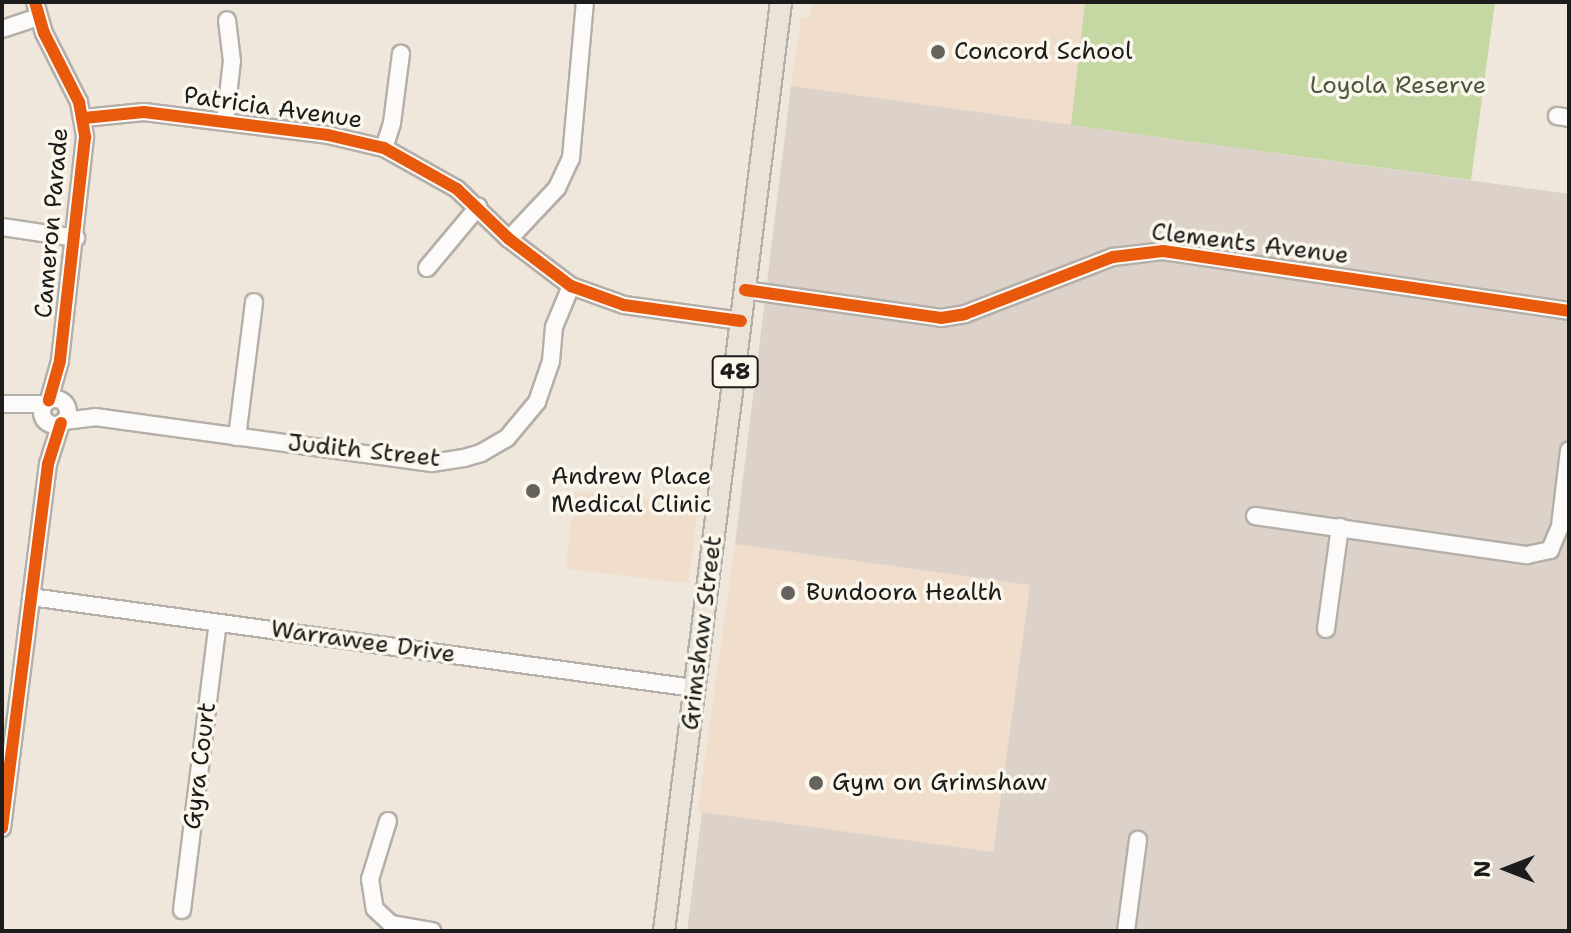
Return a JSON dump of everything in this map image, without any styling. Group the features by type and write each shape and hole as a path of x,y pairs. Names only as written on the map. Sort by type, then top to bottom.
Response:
{"main road":[{"name":"Grimshaw Street","path":"664,931 781,2"}],"street":[{"path":"509,239 557,188 571,158 585,2"},
{"path":"2,23 35,7"},
{"path":"2,29 35,7"},
{"name":"Cameron Parade","path":"2,828 10,699 31,597 84,158 84,118 35,7"},
{"path":"225,122 232,61 227,20"},
{"path":"384,148 392,123 401,54"},
{"name":"Patricia Avenue","path":"84,118 128,111 343,138 384,148 433,173 478,207 509,239 571,286 624,305 741,321"},
{"path":"427,268 478,207"},
{"path":"2,227 76,238"},
{"name":"Clements Avenue","path":"745,290 941,318 965,314 1113,257 1163,251 1569,311"},
{"name":"Judith Street","path":"5,404 432,463 481,453 519,427 537,402 551,361 554,327 571,286"},
{"path":"237,437 254,302"},
{"path":"1255,516 1527,555 1550,550 1560,526 1569,451"},
{"path":"1326,629 1340,527"},
{"name":"Warrawee Drive","path":"31,597 694,688"},
{"name":"Gyra Court","path":"182,910 218,623"},
{"path":"388,821 370,879 375,909 391,924 432,931"},
{"path":"1126,931 1138,840"}],"shaded area":[{"name":"Concord School","path":"812,2 1085,2 1071,125 791,86 801,18 810,18"},
{"path":"791,86 1569,194 1569,931 687,931 702,812 993,852 1029,593 1029,585 735,544"},
{"path":"575,491 698,506 689,584 565,568"},
{"path":"735,544 1030,585 993,853 697,811"}],"green space":[{"name":"Loyola Reserve","path":"1085,2 1495,2 1471,180 1071,125"}],"cycle path":[{"path":"35,2 44,33 79,102 85,137 60,361 49,400"},
{"path":"84,118 144,112 328,135 384,148 457,189 509,239 571,286 624,305 741,321"},
{"path":"745,290 941,318 965,314 1113,257 1163,251 1569,311"},
{"path":"2,828 48,464 61,423"}],"place":[{"name":"Concord School","path":"938,52"},
{"name":"Andrew Place Medical Clinic","path":"533,491"},
{"name":"Bundoora Health","path":"788,593"},
{"name":"Gym on Grimshaw","path":"816,783"}]}
